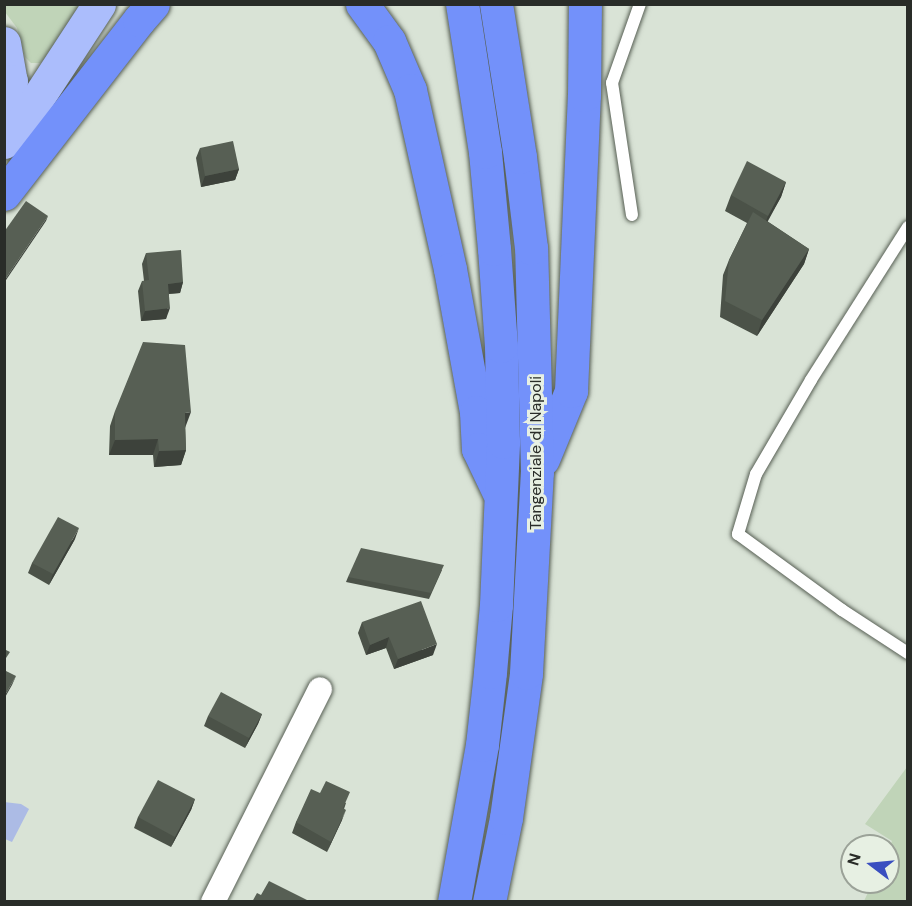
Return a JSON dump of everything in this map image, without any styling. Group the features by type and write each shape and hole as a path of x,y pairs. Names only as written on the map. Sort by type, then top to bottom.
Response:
{"highway":[{"path":"4,194 153,4"},
{"path":"362,4 389,41 410,90 450,268 476,412 478,449 502,498"},
{"name":"Tangenziale di Napoli","path":"454,902 482,745 496,605 502,498 501,346 495,260 485,152 462,4"},
{"name":"Tangenziale di Napoli","path":"489,902 506,818 525,683 534,561 537,472 531,248 520,157 496,4"},
{"path":"537,472 571,391 584,95 585,4"}],"main road":[{"path":"4,142 18,128 99,4"},
{"path":"4,43 11,81 4,104"}],"street":[{"path":"213,902 320,689"}],"lane":[{"path":"632,215 612,82 640,4"},
{"path":"908,227 811,380 756,474 738,534 842,610 908,653"}],"green space":[{"path":"5,5 82,5 47,58 40,63 31,63 25,57 17,28 5,12"},
{"path":"907,767 907,901 864,901 867,894 900,894 900,834 881,834 865,824"}],"water":[{"path":"4,802 21,804 29,809 12,842 5,839"}],"building":[{"path":"233,141 239,169 205,176 200,148"},
{"path":"747,161 786,182 768,216 731,195"},
{"path":"26,201 48,216 4,281 4,232"},
{"path":"753,212 809,249 762,320 725,301 729,260"},
{"path":"181,250 183,282 168,284 170,308 145,311 142,281 149,280 146,253"},
{"path":"143,342 185,345 191,412 185,413 186,450 159,451 158,439 115,440 115,411"},
{"path":"58,517 79,528 53,574 32,563"},
{"path":"361,548 444,565 431,593 348,577"},
{"path":"421,601 437,644 398,659 389,637 370,645 362,622"},
{"path":"4,649 10,652 4,661"},
{"path":"4,670 16,676 4,697"},
{"path":"221,692 262,714 249,738 208,716"},
{"path":"158,780 195,799 175,837 138,817"},
{"path":"326,781 350,792 343,808 346,810 331,842 296,822 311,789 320,793"},
{"path":"269,881 307,900 306,902 252,902 257,893 261,895"}]}
